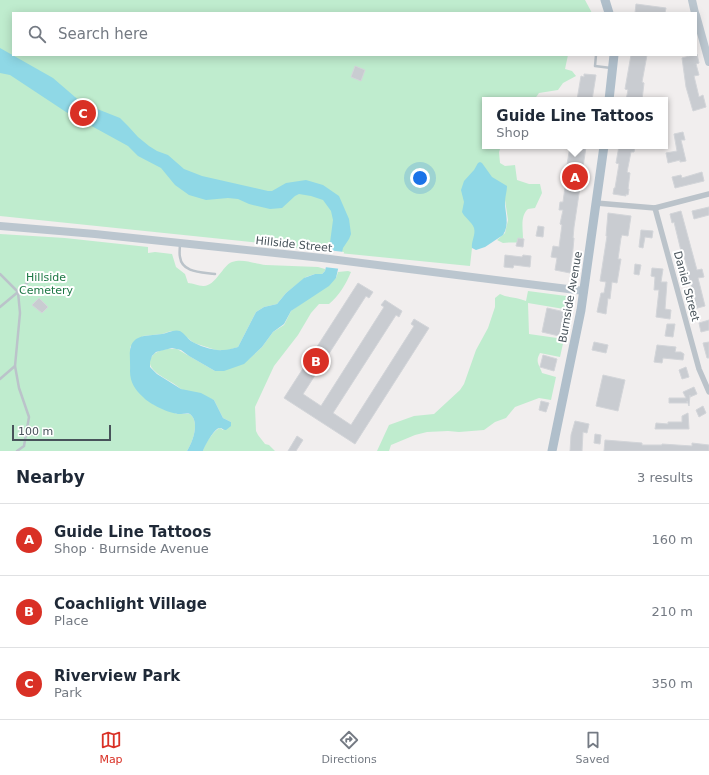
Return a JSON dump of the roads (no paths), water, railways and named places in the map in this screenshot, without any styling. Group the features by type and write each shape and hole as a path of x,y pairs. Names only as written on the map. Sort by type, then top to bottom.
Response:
{"main road":[{"path":"605,0 609,12"},
{"path":"692,0 695,12"},
{"path":"697,18 709,62"},
{"path":"609,97 614,56"},
{"name":"Burnside Avenue","path":"552,451 584,291 604,149"},
{"name":"Hillside Street","path":"0,226 322,258 584,291"}],"street":[{"path":"596,203 656,208 709,194"},
{"name":"Daniel Street","path":"656,208 699,369 709,392"}],"lane":[{"path":"596,56 595,66 613,68"},
{"path":"180,243 180,258 186,268 215,274"},
{"path":"0,274 18,292 20,313 15,366 19,388 29,417 24,446 17,451"},
{"path":"0,307 29,281"},
{"path":"0,379 15,366"}],"water":[{"path":"0,48 53,78 82,103 120,118 149,146 168,155 184,169 202,176 268,191 272,191 286,183 306,180 323,185 339,196 349,219 351,234 343,248 336,278 329,286 291,311 284,324 273,332 262,347 244,364 224,371 215,371 181,350 172,348 156,352 152,356 150,367 157,374 181,389 201,393 214,400 223,418 231,422 231,426 226,430 220,428 215,431 203,451 187,451 193,437 195,427 195,422 190,414 172,413 150,403 135,389 130,375 131,345 138,338 144,336 180,331 191,341 207,348 227,350 238,347 256,312 264,307 277,304 286,293 304,278 315,274 322,274 325,271 333,220 331,211 323,200 299,194 282,208 270,209 249,204 238,199 228,198 206,200 189,195 175,185 161,168 138,156 128,146 66,112 10,75 0,73"},
{"path":"480,162 492,177 507,186 505,202 507,223 503,235 485,247 476,250 472,248 474,228 462,212 464,202 461,190 464,181"}],"place":[{"name":"Riverview Park","path":"83,113"},
{"name":"Guide Line Tattoos","path":"575,177"},
{"name":"Coachlight Village","path":"316,361"}],"park label":[{"name":"Hillside Cemetery","path":"46,283"}]}
